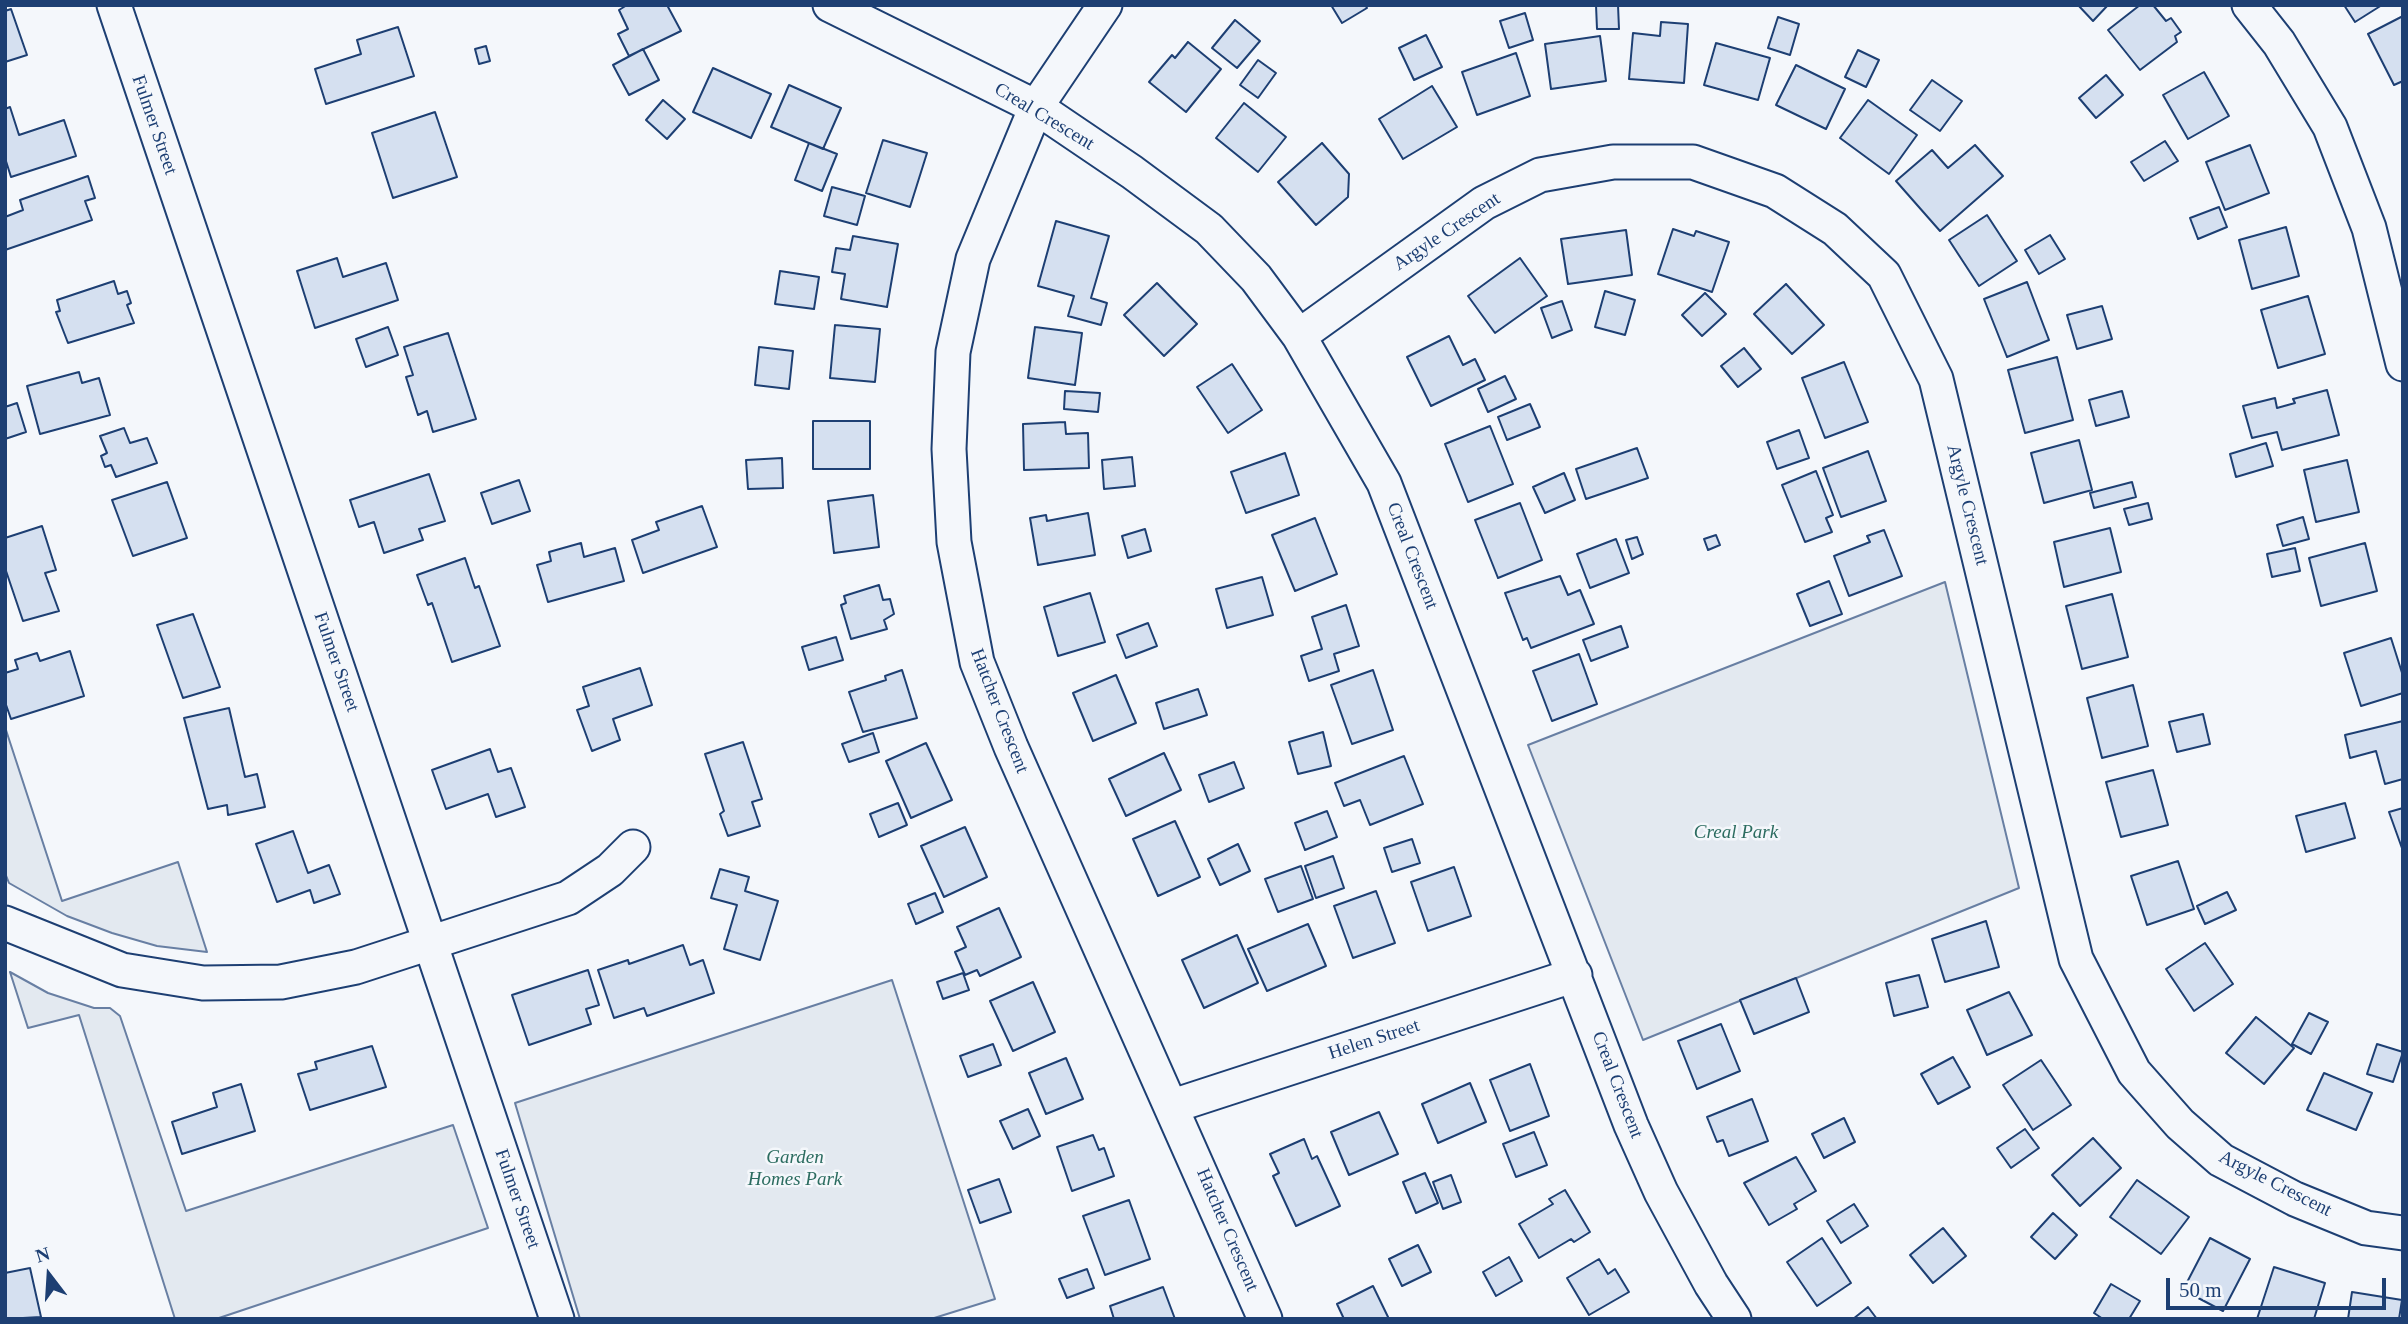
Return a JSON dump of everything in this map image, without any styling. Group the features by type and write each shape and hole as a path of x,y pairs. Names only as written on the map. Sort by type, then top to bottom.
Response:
{"street":[{"name":"Fulmer Street","path":"114,5 557,1319"},
{"name":"Creal Crescent","path":"830,5 1035,107 1209,229 1256,278 1300,337 1384,483 1631,1125 1661,1192 1711,1284 1734,1319"},
{"name":"Hatcher Crescent","path":"1105,5 1035,107 973,259 953,352 949,449 954,542 977,662 1011,747 1173,1106 1265,1319"},
{"path":"2249,5 2279,43 2330,127 2369,228 2403,364"},
{"name":"Argyle Crescent","path":"1300,337 1484,203 1540,175 1613,162 1693,162 1775,191 1835,229 1884,275 1937,379 2076,959 2134,1072 2180,1124 2221,1160 2295,1199 2366,1228 2403,1233"},
{"path":"5,923 122,970 202,983 281,982 356,967 568,898 610,870 633,847"},
{"name":"Helen Street","path":"1173,1106 1574,975"}],"green space":[{"name":"Creal Park","path":"1945,582 2019,888 1643,1040 1528,745"},
{"path":"5,727 62,901 178,862 207,952 157,946 112,933 67,916 9,883 5,873"},
{"path":"10,972 48,993 94,1008 110,1008 120,1016 186,1211 453,1125 488,1228 216,1319 175,1319 79,1015 28,1028"},
{"name":"Garden Homes Park","path":"892,980 995,1299 931,1319 580,1319 515,1103"}],"building":[{"path":"627,5 667,5 681,31 629,56 618,34 628,29 619,10"},
{"path":"1331,5 1365,5 1367,8 1342,23"},
{"path":"1596,5 1618,5 1619,29 1597,29"},
{"path":"2078,5 2108,5 2093,21"},
{"path":"2140,5 2153,5 2166,21 2171,18 2181,32 2175,36 2177,42 2140,70 2108,30"},
{"path":"2344,5 2382,5 2355,22"},
{"path":"11,9 27,55 5,62 5,11"},
{"path":"1525,13 1533,40 1509,48 1500,21"},
{"path":"2403,16 2403,81 2394,85 2368,34"},
{"path":"1778,17 1799,24 1790,55 1768,48"},
{"path":"1235,20 1260,41 1237,68 1212,48"},
{"path":"1661,22 1688,24 1684,83 1629,79 1633,33 1660,36"},
{"path":"398,27 414,76 326,104 315,69 361,54 357,40"},
{"path":"1426,35 1442,67 1414,80 1399,48"},
{"path":"1600,36 1606,81 1551,89 1545,44"},
{"path":"1188,42 1221,69 1186,112 1149,82 1172,55 1175,58"},
{"path":"1716,43 1770,58 1758,100 1704,85"},
{"path":"486,46 490,61 479,64 475,49"},
{"path":"643,49 659,80 629,95 613,65"},
{"path":"1858,50 1879,60 1866,87 1845,77"},
{"path":"1516,53 1530,96 1477,115 1462,72"},
{"path":"1258,60 1276,73 1258,98 1240,85"},
{"path":"1796,65 1845,89 1826,129 1776,105"},
{"path":"713,68 771,94 751,138 693,112"},
{"path":"2204,72 2229,116 2188,139 2163,95"},
{"path":"2106,75 2123,95 2096,118 2079,98"},
{"path":"1932,80 1962,101 1940,131 1910,110"},
{"path":"789,85 841,108 823,149 771,127"},
{"path":"1432,86 1457,127 1403,159 1379,119"},
{"path":"663,100 685,119 667,139 646,120"},
{"path":"1868,100 1917,135 1889,174 1840,138"},
{"path":"1244,103 1286,137 1258,172 1216,138"},
{"path":"10,107 19,135 64,120 76,156 11,177 5,158 5,109"},
{"path":"435,112 457,177 393,198 372,133"},
{"path":"883,140 927,153 910,207 866,193"},
{"path":"2165,141 2178,161 2144,181 2131,162"},
{"path":"809,143 837,154 822,191 795,180"},
{"path":"1322,143 1349,174 1348,197 1316,225 1278,182"},
{"path":"1975,145 2003,176 1940,231 1896,181 1932,150 1948,168"},
{"path":"2250,145 2269,193 2225,210 2206,162"},
{"path":"88,176 95,198 85,201 92,220 5,250 5,217 23,210 20,200"},
{"path":"832,187 865,196 857,225 824,216"},
{"path":"2219,207 2227,227 2198,239 2190,218"},
{"path":"1987,215 2017,261 1979,286 1949,240"},
{"path":"1056,221 1109,236 1091,298 1107,303 1101,325 1068,316 1074,296 1038,286"},
{"path":"2286,227 2299,276 2252,289 2239,240"},
{"path":"1673,229 1694,236 1696,231 1729,242 1712,292 1658,274"},
{"path":"1626,230 1632,275 1568,284 1561,239"},
{"path":"2050,235 2065,259 2039,274 2025,250"},
{"path":"853,236 898,244 887,307 841,299 845,274 832,272 836,248 850,250"},
{"path":"337,258 343,277 386,263 398,300 315,328 297,271"},
{"path":"1520,258 1547,296 1495,333 1468,296"},
{"path":"780,271 819,277 814,309 775,304"},
{"path":"114,281 118,294 127,291 131,303 127,305 134,323 68,343 56,312 60,311 57,300"},
{"path":"2027,282 2049,340 2007,357 1984,299"},
{"path":"1157,283 1197,324 1164,356 1124,315"},
{"path":"1786,284 1824,325 1792,354 1754,314"},
{"path":"1605,291 1635,300 1625,335 1595,327"},
{"path":"1705,293 1726,314 1702,336 1682,315"},
{"path":"2308,296 2325,354 2278,368 2261,310"},
{"path":"1562,301 1572,330 1552,338 1541,308"},
{"path":"2102,306 2112,339 2077,349 2067,315"},
{"path":"835,325 880,329 875,382 830,378"},
{"path":"388,327 398,355 366,367 356,339"},
{"path":"1035,327 1082,333 1075,385 1028,378"},
{"path":"448,333 476,419 433,432 427,411 418,415 406,377 413,375 404,347"},
{"path":"1449,336 1463,365 1475,359 1485,380 1431,406 1407,357"},
{"path":"759,347 793,351 789,389 755,385"},
{"path":"1744,348 1761,369 1738,387 1721,366"},
{"path":"2057,357 2073,420 2025,433 2008,370"},
{"path":"1844,362 1868,422 1825,438 1802,378"},
{"path":"1232,364 1262,410 1228,433 1197,387"},
{"path":"79,372 82,383 99,378 110,415 40,434 27,386"},
{"path":"1505,376 1516,399 1488,412 1478,389"},
{"path":"2327,390 2339,435 2282,450 2277,432 2252,438 2243,406 2275,398 2277,408 2295,403 2293,399"},
{"path":"1065,391 1100,393 1098,412 1064,409"},
{"path":"2122,391 2129,417 2096,426 2089,400"},
{"path":"17,403 26,432 5,439 5,407"},
{"path":"1530,404 1540,427 1507,440 1498,417"},
{"path":"813,421 870,421 870,469 813,469"},
{"path":"1065,422 1066,434 1088,433 1089,468 1024,470 1023,424"},
{"path":"1490,426 1513,484 1468,502 1445,444"},
{"path":"124,428 130,443 147,438 157,463 116,477 111,465 105,467 101,456 107,453 100,436"},
{"path":"1799,430 1809,458 1777,469 1767,442"},
{"path":"2079,440 2092,490 2044,503 2031,453"},
{"path":"2266,443 2273,466 2236,477 2230,454"},
{"path":"1637,448 1648,478 1586,499 1576,469"},
{"path":"1868,451 1886,501 1841,517 1823,468"},
{"path":"1285,453 1299,495 1246,513 1231,472"},
{"path":"1132,457 1135,486 1104,489 1102,460"},
{"path":"782,458 783,488 748,489 746,460"},
{"path":"2347,460 2359,512 2316,522 2304,470"},
{"path":"1816,471 1833,515 1826,518 1832,532 1805,542 1782,485"},
{"path":"1564,473 1575,500 1545,513 1533,487"},
{"path":"429,474 445,521 419,529 423,540 384,553 374,522 359,527 350,500"},
{"path":"519,480 530,511 492,524 481,493"},
{"path":"167,482 187,538 133,556 112,500"},
{"path":"2132,482 2136,497 2094,508 2090,493"},
{"path":"873,495 879,547 834,553 828,501"},
{"path":"1520,503 1542,560 1498,578 1475,520"},
{"path":"2148,503 2152,519 2129,525 2124,509"},
{"path":"702,506 717,547 643,573 632,540 659,530 656,522"},
{"path":"1088,513 1095,555 1038,565 1030,518 1046,515 1047,521"},
{"path":"2303,517 2309,539 2283,546 2277,525"},
{"path":"1315,518 1337,574 1295,591 1272,535"},
{"path":"42,526 56,570 45,573 59,611 23,621 5,568 5,538"},
{"path":"2110,528 2121,572 2064,587 2054,542"},
{"path":"1145,529 1151,551 1128,558 1122,536"},
{"path":"1884,530 1902,576 1849,596 1834,556 1870,542 1867,536"},
{"path":"1716,535 1720,545 1708,550 1704,539"},
{"path":"1637,537 1643,554 1632,559 1626,540"},
{"path":"1616,539 1629,573 1590,588 1577,554"},
{"path":"581,543 584,557 615,548 624,581 548,602 537,565 551,561 549,552"},
{"path":"2365,543 2377,591 2321,606 2309,558"},
{"path":"2295,548 2300,571 2272,577 2267,554"},
{"path":"465,558 475,588 479,586 500,646 452,662 432,603 428,605 417,575"},
{"path":"1560,576 1568,595 1580,590 1594,624 1531,648 1527,638 1523,640 1505,593"},
{"path":"1262,577 1273,615 1227,628 1216,589"},
{"path":"1829,581 1842,614 1810,626 1797,594"},
{"path":"879,585 883,600 890,599 894,614 884,620 887,629 851,639 841,605 846,603 844,596"},
{"path":"1090,593 1105,642 1058,656 1044,607"},
{"path":"2112,594 2128,657 2082,669 2066,606"},
{"path":"1346,605 1359,646 1334,654 1339,671 1309,681 1301,656 1322,649 1312,617"},
{"path":"193,614 220,687 183,698 157,625"},
{"path":"1148,623 1157,646 1126,658 1117,635"},
{"path":"1621,626 1628,647 1591,661 1583,640"},
{"path":"836,637 843,660 809,670 802,647"},
{"path":"2391,638 2403,676 2403,693 2361,706 2344,653"},
{"path":"70,651 84,696 11,719 5,702 5,673 18,669 15,660 37,653 40,661"},
{"path":"1579,654 1597,704 1552,721 1533,671"},
{"path":"640,668 652,705 613,719 620,740 592,751 577,710 589,706 583,687"},
{"path":"902,670 917,718 863,732 849,692 886,680 885,676"},
{"path":"1373,670 1393,730 1352,744 1331,685"},
{"path":"1116,675 1136,723 1093,741 1073,693"},
{"path":"2133,685 2148,746 2102,758 2087,698"},
{"path":"1198,689 1207,715 1164,729 1156,703"},
{"path":"229,708 245,777 257,774 265,807 228,815 227,805 208,809 184,718"},
{"path":"2203,714 2210,744 2177,752 2169,722"},
{"path":"2403,721 2403,779 2385,784 2376,751 2350,758 2345,735"},
{"path":"1323,732 1331,766 1298,774 1289,742"},
{"path":"873,733 879,752 849,762 842,744"},
{"path":"743,742 762,799 752,802 760,826 728,836 720,814 724,811 705,754"},
{"path":"926,743 952,800 911,818 886,761"},
{"path":"490,749 498,772 511,768 525,807 496,817 488,794 446,809 432,770"},
{"path":"1164,753 1181,790 1126,816 1109,779"},
{"path":"1404,756 1423,804 1370,825 1360,800 1344,806 1335,783"},
{"path":"1234,762 1244,788 1209,802 1199,775"},
{"path":"2153,770 2168,825 2121,837 2106,782"},
{"path":"898,803 907,825 879,837 870,814"},
{"path":"2345,803 2355,838 2306,852 2296,816"},
{"path":"2403,808 2403,851 2389,812"},
{"path":"1327,811 1337,837 1305,850 1295,823"},
{"path":"1175,821 1200,877 1158,896 1133,839"},
{"path":"965,827 987,877 944,897 921,846"},
{"path":"293,831 308,873 329,865 340,894 314,903 310,890 277,902 256,844"},
{"path":"1412,839 1420,863 1392,872 1384,848"},
{"path":"1238,844 1250,871 1220,885 1208,859"},
{"path":"1333,856 1344,888 1316,898 1305,866"},
{"path":"2178,861 2194,909 2147,925 2131,876"},
{"path":"1301,866 1313,899 1278,912 1265,879"},
{"path":"1454,867 1471,916 1428,931 1411,882"},
{"path":"720,869 749,877 745,891 778,901 760,960 724,949 737,905 711,898"},
{"path":"1376,891 1395,943 1353,958 1334,906"},
{"path":"2227,892 2236,910 2205,924 2197,906"},
{"path":"935,893 943,912 916,924 908,904"},
{"path":"999,908 1021,957 980,976 977,970 965,975 955,952 966,947 957,927"},
{"path":"1986,921 1999,967 1945,982 1932,939"},
{"path":"1308,924 1326,966 1267,991 1248,949"},
{"path":"1237,935 1258,983 1204,1008 1182,960"},
{"path":"2205,943 2233,984 2194,1011 2166,969"},
{"path":"683,945 690,965 703,960 714,993 647,1016 644,1008 614,1018 598,970 628,960 629,964"},
{"path":"588,970 599,1005 586,1009 591,1024 529,1045 512,995"},
{"path":"963,973 969,990 943,999 937,982"},
{"path":"1919,975 1928,1007 1894,1016 1886,983"},
{"path":"1796,978 1809,1012 1754,1034 1740,1000"},
{"path":"1033,982 1055,1032 1013,1051 990,1001"},
{"path":"2009,992 2032,1035 1987,1055 1967,1010"},
{"path":"2309,1013 2328,1022 2311,1054 2292,1044"},
{"path":"2256,1017 2294,1048 2264,1084 2226,1053"},
{"path":"1721,1024 1740,1071 1697,1089 1678,1041"},
{"path":"993,1044 1001,1065 968,1077 960,1056"},
{"path":"2377,1044 2403,1052 2393,1082 2367,1074"},
{"path":"372,1046 386,1087 310,1110 298,1074 317,1069 315,1062"},
{"path":"1953,1057 1970,1087 1938,1104 1921,1074"},
{"path":"1066,1058 1083,1099 1046,1114 1029,1073"},
{"path":"2041,1060 2071,1105 2033,1130 2003,1085"},
{"path":"1530,1064 1549,1116 1510,1131 1490,1080"},
{"path":"2324,1073 2372,1093 2356,1130 2307,1110"},
{"path":"1470,1083 1486,1122 1438,1143 1422,1104"},
{"path":"241,1084 255,1131 182,1154 172,1122 217,1107 213,1093"},
{"path":"1752,1099 1768,1141 1729,1156 1723,1140 1717,1142 1707,1117"},
{"path":"1028,1109 1040,1136 1013,1149 1000,1121"},
{"path":"1379,1112 1398,1154 1349,1175 1331,1132"},
{"path":"1844,1118 1855,1142 1824,1158 1812,1134"},
{"path":"2025,1129 2039,1148 2011,1168 1997,1148"},
{"path":"1534,1132 1547,1165 1516,1177 1503,1144"},
{"path":"1093,1135 1099,1150 1104,1148 1114,1176 1072,1191 1057,1147"},
{"path":"2093,1138 2121,1168 2080,1206 2052,1175"},
{"path":"1304,1139 1312,1159 1317,1156 1340,1206 1296,1226 1273,1176 1279,1173 1270,1154"},
{"path":"1796,1157 1816,1191 1794,1204 1797,1209 1769,1225 1744,1183"},
{"path":"1425,1173 1438,1203 1416,1213 1403,1182"},
{"path":"1451,1175 1461,1202 1443,1209 1433,1182"},
{"path":"999,1179 1011,1212 980,1223 968,1190"},
{"path":"2137,1180 2189,1217 2161,1254 2110,1217"},
{"path":"1565,1190 1590,1232 1574,1242 1571,1239 1539,1258 1519,1224 1553,1204 1549,1199"},
{"path":"1129,1200 1150,1259 1105,1275 1083,1216"},
{"path":"1854,1204 1868,1226 1841,1243 1827,1221"},
{"path":"2053,1213 2077,1235 2055,1259 2031,1237"},
{"path":"1943,1228 1966,1256 1933,1283 1910,1255"},
{"path":"1822,1238 1851,1283 1817,1306 1787,1262"},
{"path":"2210,1238 2250,1259 2223,1311 2183,1290"},
{"path":"1418,1245 1431,1272 1402,1286 1389,1259"},
{"path":"1509,1257 1522,1281 1496,1296 1483,1272"},
{"path":"1599,1259 1608,1274 1615,1269 1629,1292 1589,1315 1567,1278"},
{"path":"2274,1267 2325,1283 2314,1319 2257,1319"},
{"path":"30,1268 41,1317 5,1319 5,1273"},
{"path":"1087,1269 1094,1288 1067,1298 1059,1279"},
{"path":"2111,1284 2140,1301 2129,1319 2103,1319 2094,1313"},
{"path":"1373,1286 1389,1319 1344,1319 1337,1304"},
{"path":"1163,1287 1175,1319 1114,1319 1110,1306"},
{"path":"2352,1292 2402,1300 2399,1319 2348,1319"},
{"path":"1868,1307 1877,1319 1853,1319"}]}
